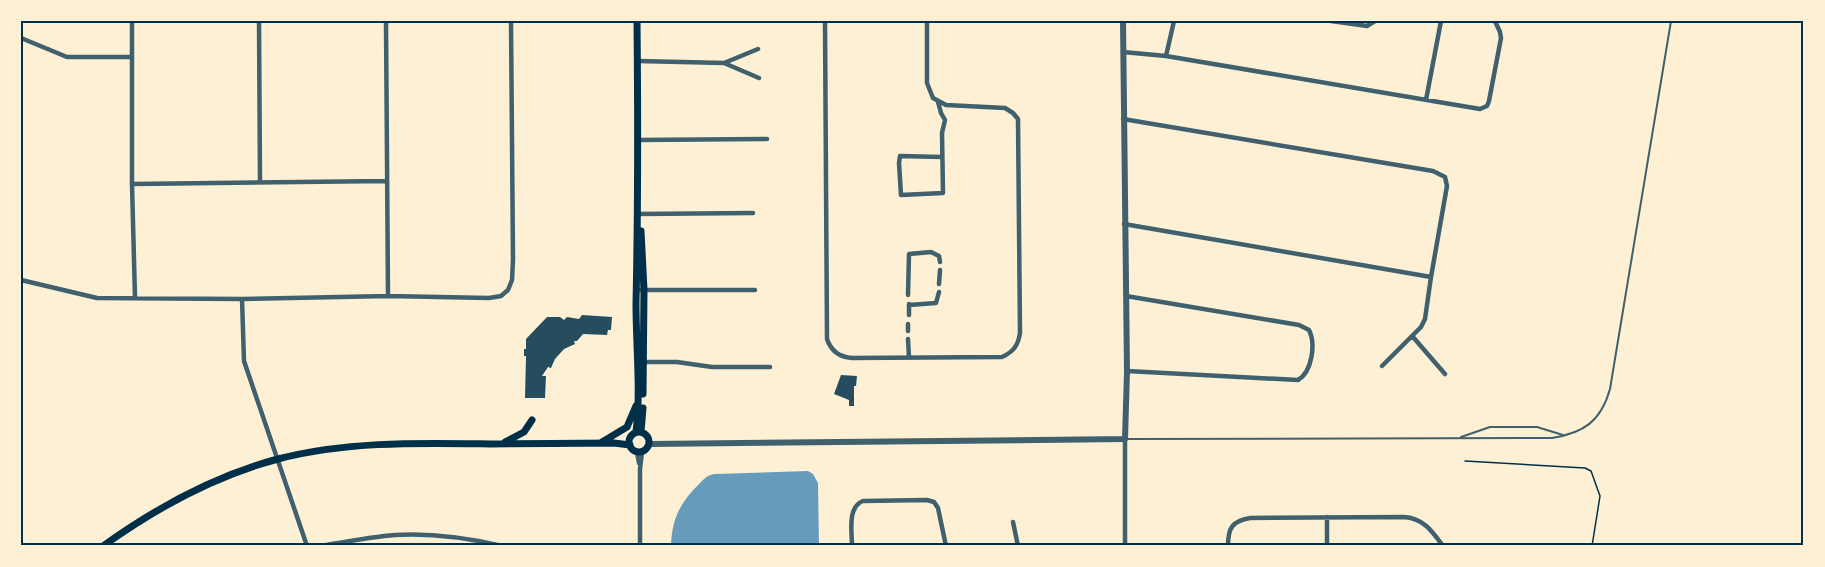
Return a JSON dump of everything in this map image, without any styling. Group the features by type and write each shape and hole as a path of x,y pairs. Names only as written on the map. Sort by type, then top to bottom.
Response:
{"main road":[{"path":"103,546 154,512 185,495 220,478 277,459 318,451 388,443 630,442 639,432 638,21"},
{"path":"639,432 640,362"},
{"path":"599,443 627,427 639,395"},
{"path":"500,444 524,432 532,420"},
{"path":"630,442 639,452 647,449 650,444 648,436 639,432"}],"street":[{"path":"132,21 135,298"},
{"path":"259,21 260,181"},
{"path":"386,21 388,296"},
{"path":"21,280 97,298 242,299 388,296 489,298 504,294 511,283 513,260 512,21"},
{"path":"825,21 827,339 833,351 845,357 1002,357 1015,348 1020,333 1018,119 1009,110 1000,106 954,105 938,102 930,95 927,83 927,21"},
{"path":"1123,21 1126,296 1125,546"},
{"path":"1166,56 1174,21"},
{"path":"1331,21 1366,26 1375,21"},
{"path":"1426,100 1441,21"},
{"path":"1123,52 1166,56 1480,109 1487,106 1501,38 1495,21"},
{"path":"21,38 67,57 132,57"},
{"path":"724,63 758,49"},
{"path":"638,61 724,63 759,78"},
{"path":"938,102 945,120 942,158 943,194 901,195 900,156 942,158"},
{"path":"1123,119 1439,173 1446,179 1447,186 1425,319 1413,337 1382,366"},
{"path":"638,140 767,139"},
{"path":"132,184 387,181"},
{"path":"638,213 753,213"},
{"path":"1124,224 1431,277"},
{"path":"908,295 909,254 935,252 939,255 940,262"},
{"path":"939,270 939,284"},
{"path":"640,290 755,290"},
{"path":"909,315 909,304 936,303 939,292"},
{"path":"1126,296 1299,325 1309,330 1312,343 1308,370 1304,377 1298,380 1126,371"},
{"path":"242,299 244,362 308,546"},
{"path":"908,331 909,324"},
{"path":"1413,337 1445,374"},
{"path":"908,339 909,358"},
{"path":"640,362 677,362 712,367 770,366"},
{"path":"650,444 1125,439"},
{"path":"639,452 640,546"},
{"path":"852,546 853,510 858,503 927,500 934,502 938,508 946,546"},
{"path":"1327,517 1327,546"},
{"path":"1228,546 1229,531 1238,520 1327,517 1412,517 1423,523 1443,546"},
{"path":"1013,522 1018,546"},
{"path":"321,546 369,538 415,535 464,539 502,546"}],"lane":[{"path":"1125,439 1542,438 1579,432 1598,416 1606,403 1610,389 1671,21"},
{"path":"1458,438 1490,427 1537,427 1565,436"}],"path":[{"path":"1465,461 1585,468 1591,471 1600,496 1592,546"}],"water":[{"path":"808,471 813,474 818,483 819,546 671,546 673,527 678,512 692,491 708,476"}],"building":[{"path":"582,315 612,317 611,330 608,330 607,335 583,334 577,341 574,341 575,344 564,349 551,368 548,367 542,376 546,376 545,398 525,398 526,356 524,356 524,349 526,349 526,339 547,317 560,317 564,320 567,317 579,319"},
{"path":"841,375 857,376 856,386 854,386 854,406 849,406 849,400 834,394"}]}
